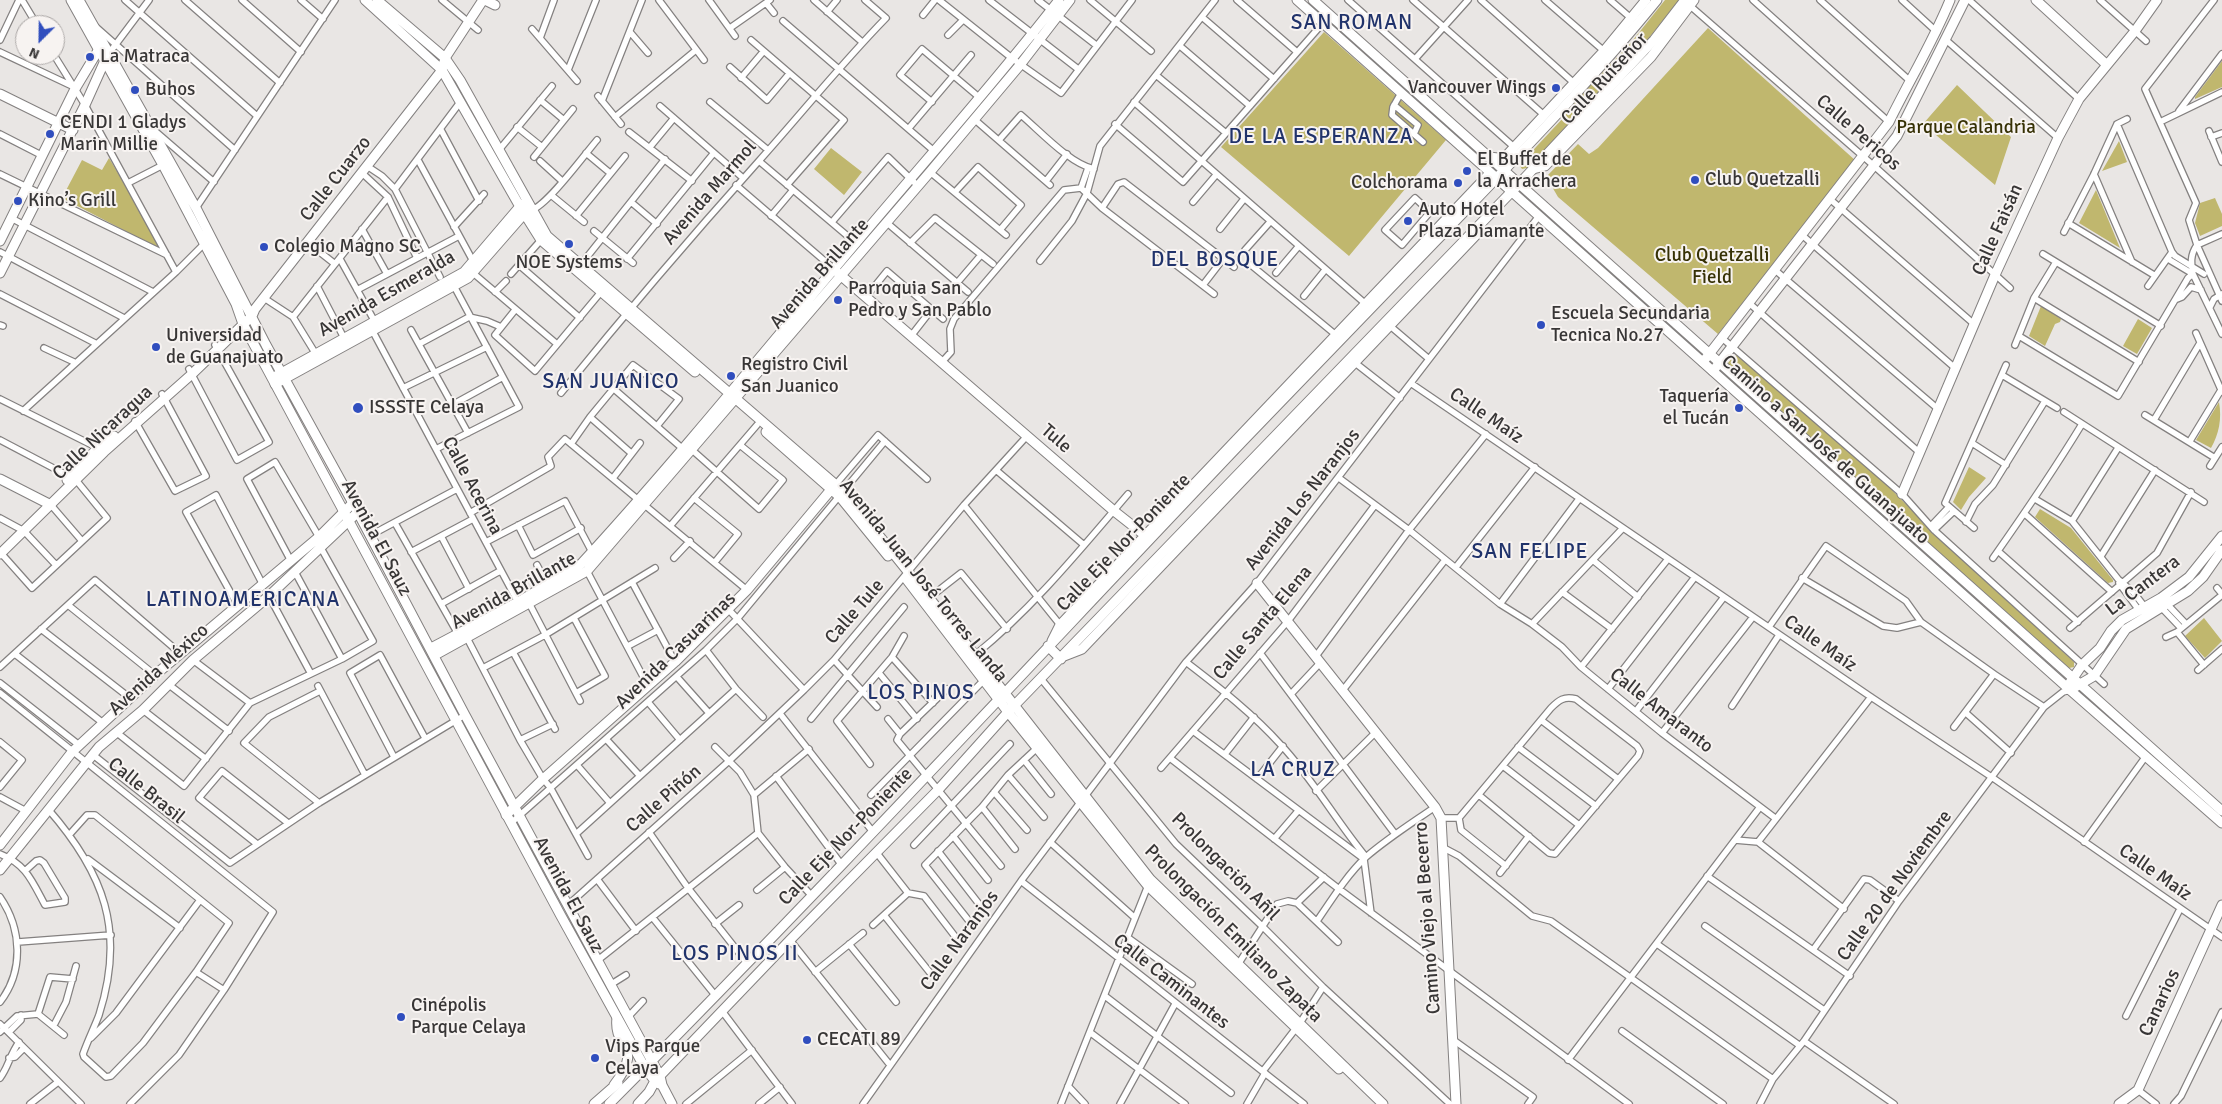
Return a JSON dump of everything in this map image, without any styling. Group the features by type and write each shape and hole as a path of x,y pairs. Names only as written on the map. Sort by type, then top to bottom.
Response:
{"main road":[{"name":"Avenida El Sauz","path":"70,0 163,165 252,313 283,375 356,507 465,715 628,1017 645,1068"},
{"name":"Avenida El Sauz","path":"79,0 110,52 149,126 196,208 242,322 346,516 603,993 645,1068 659,1081 670,1100"},
{"name":"Avenida Juan José Torres Landa","path":"365,0 442,70 525,208 547,236 601,292 627,311"},
{"name":"Avenida Juan José Torres Landa","path":"377,0 445,58 460,80 499,150 541,240 578,267 834,487 907,575 984,680 1001,696"},
{"path":"442,70 445,58 484,0 495,5"},
{"name":"Avenida Brillante","path":"1055,13 1059,0"},
{"name":"Avenida Brillante","path":"433,651 587,571 642,501 837,272 856,243 914,183 930,172 974,119 1055,13 1070,0"},
{"name":"Camino a San José de Guanajuato","path":"1297,0 2067,690 2222,823"},
{"name":"Camino a San José de Guanajuato","path":"1313,0 2222,811"},
{"path":"1489,157 1498,158 1506,156 1604,51 1646,0"},
{"name":"Calle Eje Nor-Poniente","path":"609,1104 927,777 1050,644 1062,627 1368,306 1493,176 1504,171 1609,58 1657,0"},
{"path":"1702,362 1889,122 1909,80 1937,32 1950,0"},
{"path":"1713,371 1897,136 1967,0"},
{"path":"2036,0 2106,64"},
{"name":"Calle Faisán","path":"1902,494 1995,275 2058,138 2079,99 2135,31 2157,0"},
{"name":"Calle Eje Nor-Poniente","path":"638,1104 722,1011 938,790 1011,709 1042,680 1515,195 1519,184 1688,2"},
{"path":"0,241 59,123 74,88 103,42"},
{"path":"0,273 4,254 24,225 73,130 110,52"},
{"name":"Avenida Brillante","path":"837,272 863,250 914,183 934,151 980,98 1017,62"},
{"name":"Calle Cuarzo","path":"252,313 442,70"},
{"path":"0,94 73,130"},
{"path":"1147,537 1336,335 1368,306 1428,234 1493,176"},
{"path":"1050,644 1063,658 1082,649 1515,195"},
{"name":"Avenida Esmeralda","path":"317,356 344,338 468,278 485,252 525,208"},
{"name":"Avenida Esmeralda","path":"274,381 464,272 472,261 485,252"},
{"name":"Tule","path":"837,272 1114,511 1147,537"},
{"name":"Calle Nicaragua","path":"73,478 217,348 252,313"},
{"name":"Avenida Juan José Torres Landa","path":"731,398 757,424 834,487"},
{"name":"Calle Nicaragua","path":"0,551 73,478 98,448 136,422"},
{"path":"0,479 49,503"},
{"name":"Avenida Casuarinas","path":"509,819 543,779 676,662 747,590 834,487"},
{"name":"Avenida Brillante","path":"524,603 548,584 581,564 642,501"},
{"name":"Avenida México","path":"0,845 79,745 181,654 356,507"},
{"name":"Avenida México","path":"0,870 85,762 116,732 143,710 194,660 269,596 321,548 346,516"},
{"name":"La Cantera","path":"2067,690 2072,678 2082,664 2094,656 2111,631 2122,620 2158,599 2189,577 2221,538"},
{"name":"La Cantera","path":"2067,690 2081,685 2094,676 2126,630 2188,591 2203,577 2222,550"},
{"name":"Avenida Juan José Torres Landa","path":"907,575 929,598 975,655 1037,748 1083,801"},
{"name":"Camino Viejo al Becerro","path":"1257,583 1435,807 1440,818 1456,1104"},
{"path":"2094,656 2096,662 2103,663"},
{"name":"Prolongación Emiliano Zapata","path":"1011,709 1149,882 1376,1104"},
{"path":"89,737 96,751"},
{"path":"885,820 885,826 890,831 896,832"},
{"path":"872,833 878,836 879,849"},
{"name":"Canarios","path":"2138,1090 2222,905"},
{"path":"561,916 569,908"},
{"path":"787,943 780,936 798,910"},
{"path":"759,973 774,950 767,942"},
{"path":"603,993 611,986"},
{"path":"594,1104 614,1085 624,1072 628,1053 616,1027 617,1018"},
{"name":"Prolongación Emiliano Zapata","path":"1297,1026 1383,1104"},
{"path":"614,1085 645,1068"},
{"path":"2119,1104 2138,1090"},
{"path":"649,1092 670,1100"}],"street":[{"path":"21,0 30,15"},
{"path":"0,40 21,0"},
{"path":"125,0 257,116"},
{"path":"110,52 149,0"},
{"path":"185,0 280,83"},
{"path":"242,0 301,52"},
{"path":"301,0 323,19"},
{"path":"196,208 335,0"},
{"path":"442,0 478,30"},
{"path":"540,38 554,0"},
{"path":"568,70 596,0"},
{"path":"621,124 600,98 630,32 642,0"},
{"path":"659,0 704,60"},
{"path":"709,0 735,36"},
{"path":"814,0 862,42"},
{"path":"827,12 837,0"},
{"name":"Avenida Marmol","path":"561,393 627,311 736,185 862,42 886,18 865,0"},
{"path":"923,15 935,0"},
{"path":"939,0 1017,62 1061,93 1132,0"},
{"path":"989,0 1078,69"},
{"path":"1038,0 1096,45"},
{"path":"1090,0 1152,51"},
{"path":"1081,188 1100,146 1115,124 1180,46 1215,0"},
{"path":"1237,0 1297,52"},
{"path":"1348,0 1514,147"},
{"path":"1413,0 1544,115"},
{"path":"1415,59 1468,0"},
{"path":"1480,0 1574,83"},
{"path":"1545,0 1604,51"},
{"path":"1610,0 1632,19"},
{"path":"1753,0 1889,122"},
{"path":"1820,0 1909,80"},
{"path":"1902,0 1937,32"},
{"path":"1967,0 2079,99"},
{"path":"2100,0 2146,41"},
{"path":"2210,307 2221,297 2207,275 2189,220 2196,203 2145,89 2214,0"},
{"path":"730,28 768,2 774,13"},
{"name":"Calle Pericos","path":"1688,2 2010,288"},
{"path":"1202,17 1274,79"},
{"path":"948,35 963,20"},
{"path":"783,21 934,151"},
{"path":"92,23 235,150"},
{"path":"1115,124 1183,182 1323,24"},
{"path":"532,29 577,81"},
{"path":"630,32 648,53"},
{"path":"750,40 844,120 786,185"},
{"path":"1946,40 2058,138"},
{"path":"1180,46 1250,106"},
{"path":"932,102 900,75 922,49 980,98"},
{"path":"615,117 696,50"},
{"path":"0,52 74,88"},
{"path":"741,78 763,52"},
{"path":"2179,111 2222,54"},
{"path":"909,128 972,55"},
{"path":"60,65 85,105 176,272"},
{"path":"730,67 767,100 789,74"},
{"path":"1156,74 1226,133"},
{"path":"499,150 552,86"},
{"path":"2160,122 2179,111 2222,92"},
{"path":"1401,93 1394,105 1418,125 1414,134 1423,142"},
{"path":"540,100 564,120"},
{"path":"395,189 461,101"},
{"path":"710,102 768,150"},
{"path":"1134,102 1368,306"},
{"path":"660,106 743,178"},
{"path":"534,157 573,109"},
{"path":"999,140 1021,115 1067,154 1091,168"},
{"path":"650,147 674,118"},
{"path":"974,119 1048,183 1067,154"},
{"path":"2064,232 2117,124 2127,119"},
{"path":"2117,124 2174,256 2207,275"},
{"path":"149,126 214,182"},
{"path":"517,127 542,147"},
{"path":"441,130 479,201"},
{"path":"629,132 692,181"},
{"path":"2222,133 2210,134 2222,162"},
{"path":"0,134 43,156"},
{"path":"525,208 538,208 597,140"},
{"path":"586,153 610,173"},
{"path":"627,259 714,154"},
{"path":"576,216 625,156"},
{"path":"832,222 888,157 914,183"},
{"path":"578,267 665,159"},
{"path":"418,160 472,261"},
{"path":"540,161 562,181"},
{"path":"759,161 863,250"},
{"path":"128,183 163,165"},
{"path":"955,192 978,167 1021,205 1000,230"},
{"path":"1040,262 1072,221 1087,193 1091,168"},
{"path":"364,169 382,176 395,189 426,253 440,277"},
{"path":"364,169 388,196 417,258"},
{"path":"930,172 1006,235"},
{"path":"0,174 167,255"},
{"path":"2094,174 2132,262"},
{"path":"1192,202 1216,175"},
{"path":"1102,208 1118,184 1124,182 1234,267"},
{"path":"736,185 837,272"},
{"path":"942,362 951,352 950,329 954,319 1064,190 1081,188 1102,208 1214,294"},
{"path":"771,216 793,190"},
{"path":"454,228 484,194"},
{"path":"551,195 584,222"},
{"path":"293,318 388,196"},
{"path":"1415,198 1430,212 1418,226 1402,245 1385,230 1415,198"},
{"path":"1220,229 1244,199"},
{"path":"1830,200 1974,324"},
{"path":"632,202 657,224"},
{"name":"Avenida Los Naranjos","path":"1083,801 1186,662 1257,583 1412,384 1539,216"},
{"path":"11,218 153,292"},
{"path":"910,243 935,218 993,264"},
{"path":"886,222 968,292"},
{"path":"1245,250 1270,222"},
{"path":"2068,223 2154,275"},
{"path":"362,229 386,274"},
{"path":"594,231 633,263"},
{"path":"2222,234 2197,245 2192,251 2191,265 2193,274 2222,334"},
{"path":"1802,235 1955,368"},
{"path":"357,290 459,236"},
{"path":"511,274 541,240"},
{"path":"23,411 74,362 176,272 208,241"},
{"name":"Calle Acerina","path":"307,242 337,261 357,290 372,326 403,388 500,571 545,635 580,701"},
{"path":"1276,273 1298,246"},
{"path":"2148,286 2172,252"},
{"path":"4,254 124,318"},
{"path":"2043,254 2161,326"},
{"path":"957,283 980,255"},
{"path":"2168,258 2193,274 2207,275"},
{"path":"1203,285 1224,259"},
{"path":"2015,344 2034,298 2056,262"},
{"path":"1251,265 1336,335"},
{"path":"519,266 580,318"},
{"path":"1304,296 1325,270"},
{"path":"1775,270 1938,408"},
{"path":"866,297 887,271 944,319"},
{"path":"472,273 557,344"},
{"path":"2019,336 2118,396 2188,278 2193,274"},
{"path":"495,292 506,282"},
{"path":"317,286 344,338"},
{"path":"436,449 518,407 487,347 469,318 454,286"},
{"path":"2177,299 2182,297 2190,287 2201,290"},
{"path":"515,310 495,335 535,371 601,292"},
{"path":"0,294 95,343"},
{"path":"264,298 293,318 317,356"},
{"path":"2034,298 2139,362"},
{"path":"1749,304 1919,452"},
{"path":"911,336 932,309"},
{"path":"419,344 469,318 487,320 501,327"},
{"path":"1389,325 1429,360"},
{"path":"411,330 468,433"},
{"path":"2190,441 2221,391 2196,333"},
{"path":"1722,338 1902,494 1930,526 2104,684"},
{"path":"2154,420 2200,343"},
{"path":"403,388 487,347"},
{"path":"44,348 74,362"},
{"path":"190,372 238,460 268,442 217,348"},
{"path":"1354,362 1400,398"},
{"path":"571,444 590,417 633,364 679,398 656,426"},
{"path":"1974,528 1946,503 2006,365"},
{"path":"2002,375 2057,408"},
{"path":"452,405 503,377"},
{"name":"Calle Maíz","path":"1412,384 1779,635 1993,778 2222,937"},
{"path":"614,389 656,426 760,509 783,480 740,445"},
{"path":"136,422 174,491 206,476 164,396"},
{"path":"0,399 98,448"},
{"path":"1966,522 1975,504 1993,485 2006,465 2045,400"},
{"path":"2064,412 2204,502"},
{"path":"2145,414 2215,458"},
{"path":"590,417 631,453"},
{"path":"671,525 757,424"},
{"path":"1993,558 2035,499 2082,424"},
{"path":"1291,694 1409,530 1486,434"},
{"name":"Avenida Casuarinas","path":"517,810 577,765 668,685 738,618 886,441 878,435 834,487"},
{"name":"Calle Tule","path":"781,714 834,660 964,505 1027,436"},
{"path":"411,552 441,536 551,466 548,457 565,439 747,590"},
{"path":"0,440 73,478 107,518 32,588 0,551"},
{"path":"886,441 927,479"},
{"path":"613,478 640,443"},
{"path":"1972,443 2006,465"},
{"path":"2210,466 2222,447"},
{"path":"2072,521 2118,448"},
{"path":"291,561 247,479 276,462 319,537"},
{"path":"1456,567 1535,467"},
{"path":"996,470 1084,545"},
{"path":"2101,556 2155,470"},
{"name":"Calle Amaranto","path":"1339,478 1409,530 1500,604 1532,624 1562,647 1581,667 1662,733 1775,818"},
{"path":"371,536 458,490"},
{"path":"2070,628 2157,553 2191,492"},
{"path":"975,655 1007,629 1038,598 1128,494"},
{"path":"238,606 186,512 216,495 263,585"},
{"path":"694,498 738,534 715,562"},
{"path":"1500,604 1579,499"},
{"path":"2035,499 2072,521 2141,608"},
{"path":"486,542 566,500 592,552"},
{"path":"49,503 82,541"},
{"path":"964,505 1062,627"},
{"name":"Calle Santa Elena","path":"1161,768 1288,621 1375,505"},
{"path":"1930,526 1952,509"},
{"path":"2024,514 2112,592"},
{"path":"0,518 22,529 56,565"},
{"path":"395,522 441,604 463,634 484,668 520,740 543,779 550,787 588,856"},
{"path":"518,525 534,555 581,528"},
{"path":"1532,624 1594,561 1623,528"},
{"path":"441,536 469,589"},
{"path":"674,558 690,541"},
{"path":"1769,627 1826,546 1906,602 1921,622 2044,708"},
{"path":"116,732 184,786 250,703 310,672 342,659 373,640 321,548"},
{"path":"1998,551 2078,622"},
{"path":"1581,667 1668,559"},
{"path":"1343,690 1446,560"},
{"path":"1594,561 1638,596"},
{"path":"537,565 548,584"},
{"path":"484,668 545,635 655,568"},
{"path":"441,604 500,571"},
{"path":"587,571 648,686"},
{"path":"295,572 342,659"},
{"path":"929,598 961,572 1007,629"},
{"path":"1608,689 1695,577"},
{"path":"1802,578 1882,626 1897,628 1921,622"},
{"path":"0,667 95,580 181,654"},
{"path":"632,582 676,662"},
{"path":"2166,637 2181,628 2222,595 2217,588"},
{"path":"1562,592 1612,629"},
{"path":"269,596 310,672"},
{"path":"1636,711 1724,597"},
{"path":"2158,599 2181,628 2204,665"},
{"path":"68,605 156,676"},
{"path":"811,719 904,607"},
{"path":"728,609 804,690"},
{"path":"1662,733 1754,617"},
{"path":"574,618 605,676 576,693"},
{"path":"41,629 130,698"},
{"path":"628,646 658,630"},
{"path":"1732,706 1779,635"},
{"path":"870,764 837,721 879,674 892,657 904,636"},
{"path":"2198,670 2222,649"},
{"path":"706,650 736,689 763,717"},
{"path":"513,652 554,727 520,740"},
{"path":"1260,653 1395,834"},
{"path":"15,654 103,724"},
{"path":"394,757 350,673 380,656 425,738"},
{"path":"892,657 932,703"},
{"path":"194,660 250,703"},
{"path":"834,660 864,690 877,707"},
{"path":"1186,662 1254,717 1283,746 1316,790 1365,858 1371,913"},
{"path":"879,674 917,718"},
{"path":"1954,727 1994,674"},
{"path":"660,676 668,685"},
{"path":"676,677 709,713"},
{"path":"870,795 984,680"},
{"name":"Prolongación Añil","path":"1042,680 1176,844 1323,987 1450,1104"},
{"path":"0,683 79,745"},
{"path":"168,684 229,731"},
{"path":"319,803 244,743 269,717 319,689 364,775"},
{"path":"576,834 736,689"},
{"path":"898,737 947,689"},
{"name":"Calle 20 de Noviembre","path":"1762,1103 1773,1079 1802,1043 1850,976 1899,901 2044,708 2067,690"},
{"name":"Calle Brasil","path":"0,693 273,912 224,990"},
{"path":"1758,842 1871,697"},
{"path":"1479,794 1549,853 1555,854 1638,756 1640,751 1637,746 1576,699 1564,698 1558,700 1503,766 1479,794 1459,818 1461,830 1506,866"},
{"path":"648,702 680,740"},
{"path":"143,710 206,760"},
{"path":"1966,713 2011,753"},
{"path":"781,714 872,833"},
{"name":"Calle Piñón","path":"569,908 597,878 781,714"},
{"path":"96,751 230,863 319,803 465,715"},
{"path":"1225,754 1254,717"},
{"path":"888,719 909,756 1001,866"},
{"path":"1541,720 1618,779"},
{"path":"1193,731 1365,858"},
{"path":"1316,790 1376,732"},
{"path":"606,739 640,776"},
{"path":"0,742 22,760 0,787"},
{"path":"914,845 1010,744"},
{"path":"1258,778 1283,746"},
{"path":"714,747 740,772 754,795 758,833 785,867 811,895"},
{"path":"969,921 925,865 982,807 1008,775 1037,748"},
{"path":"1518,748 1596,806"},
{"path":"754,795 809,749"},
{"path":"2084,842 2146,756"},
{"path":"1170,758 1339,889 1629,1104"},
{"path":"1024,760 1051,794"},
{"path":"577,765 610,803"},
{"path":"1503,766 1579,825"},
{"path":"257,844 199,798 222,771 288,824"},
{"path":"1008,775 1044,817"},
{"path":"776,776 841,864"},
{"path":"994,792 1027,830"},
{"path":"0,796 26,811"},
{"name":"Calle Naranjos","path":"863,1104 1021,881 1083,801"},
{"path":"982,807 1015,849"},
{"path":"1317,921 1339,889 1365,858 1395,834 1435,807"},
{"path":"1568,1060 1760,807"},
{"path":"48,809 70,834 85,857 99,885 108,914 111,935 109,970 99,1013 83,1054 106,1077 110,1076 142,1043 196,972 229,923 95,816 87,815 70,834"},
{"path":"1274,839 1298,810"},
{"path":"1440,818 1459,818"},
{"path":"1338,839 1344,830"},
{"path":"649,832 688,888 747,963"},
{"path":"598,960 758,833"},
{"path":"953,836 988,880"},
{"path":"1500,873 1529,836"},
{"path":"1735,840 1758,842 1844,909"},
{"path":"1050,842 1135,918"},
{"path":"1442,847 1459,856 1532,916 1551,921 1631,976 1773,1079"},
{"path":"879,849 908,893"},
{"path":"938,851 979,904"},
{"path":"0,854 10,858 26,870 45,905 62,904 65,902 65,898 44,863 40,860 36,861 26,870"},
{"path":"85,857 180,928"},
{"path":"757,890 785,867"},
{"path":"1707,876 1850,976"},
{"path":"1297,903 1324,877"},
{"path":"597,878 636,931"},
{"path":"1813,950 1864,879 1870,880 1899,901"},
{"name":"Calle Caminantes","path":"1021,881 1118,960 1304,1104"},
{"path":"1061,1104 1091,1033 1149,882"},
{"path":"873,925 908,893 920,894 924,896 957,939"},
{"path":"0,897 10,912 18,942 15,971 5,996 0,1002"},
{"path":"90,1039 116,1013 200,900"},
{"path":"1237,967 1277,904 1288,901 1297,903 1338,942"},
{"path":"715,924 739,905"},
{"path":"2126,1016 2180,909"},
{"path":"884,915 931,974"},
{"path":"653,918 715,995"},
{"path":"1705,926 1824,1010"},
{"path":"815,972 863,934"},
{"path":"18,942 111,935"},
{"path":"1127,937 1192,984"},
{"path":"787,943 815,972 890,1065"},
{"path":"849,944 896,1002"},
{"path":"1657,944 1894,1104"},
{"path":"54,1025 66,1002 76,966"},
{"path":"130,1104 178,1055 224,990 196,972"},
{"path":"611,986 626,975"},
{"path":"38,1014 50,977 73,979"},
{"path":"1247,1104 1264,1072 1323,987"},
{"path":"1105,996 1231,1093"},
{"path":"628,1017 643,1001"},
{"path":"1122,1103 1138,1069 1175,1004"},
{"path":"722,1011 792,1104"},
{"path":"2174,1104 2181,1096 2222,1012"},
{"path":"64,1035 38,1014 17,1016 3,1029 19,1042 81,1104"},
{"path":"1622,1030 1723,1104"},
{"path":"1091,1033 1184,1104"},
{"path":"1452,1039 1534,1097 1528,1104"},
{"path":"0,1078 6,1070 9,1058 19,1042"},
{"path":"9,1058 15,1057 24,1048"},
{"path":"686,1104 752,1050"},
{"path":"30,1104 58,1082"},
{"path":"1068,1086 1085,1104"},
{"path":"759,1104 780,1087"},
{"path":"2138,1090 2156,1104"}],"green space":[{"path":"1665,0 1679,0 1633,58 1527,168 1522,169 1520,166 1522,162 1564,117 1573,103 1629,45"},
{"name":"Club Quetzalli","path":"1708,28 1856,161 1718,334 1558,197 1548,175 1578,144 1589,154 1598,148"},
{"path":"1324,32 1446,140 1349,256 1221,147"},
{"path":"2222,61 2222,87 2195,99 2195,97"},
{"name":"Parque Calandria","path":"1957,85 2011,137 1995,185 1923,124"},
{"path":"2119,141 2127,162 2102,171"},
{"path":"831,148 862,172 844,195 814,169"},
{"path":"109,158 164,251 62,198 82,160 102,170"},
{"path":"2096,190 2120,248 2079,223"},
{"path":"2215,198 2222,214 2222,226 2200,236 2195,223 2200,203"},
{"path":"2041,306 2061,319 2060,322 2055,324 2045,346 2029,336"},
{"path":"2138,319 2152,328 2137,354 2123,346"},
{"path":"1739,355 1886,484 1936,535 2074,662 2074,667 2069,668 1727,364 1734,356"},
{"path":"2219,402 2219,426 2211,448 2196,440"},
{"path":"1969,467 1986,478 1969,497 1961,510 1953,502"},
{"path":"2040,509 2071,528 2113,582 2108,583 2035,517"},
{"path":"2204,618 2222,641 2205,658 2185,636"}],"tunnel":[{"path":"1418,226 1426,233"}],"place":[{"name":"La Matraca","path":"90,57"},
{"name":"Vancouver Wings","path":"1556,88"},
{"name":"Buhos","path":"135,90"},
{"name":"CENDI 1 Gladys Marin Millie","path":"50,134"},
{"name":"El Buffet de la Arrachera","path":"1467,171"},
{"name":"Club Quetzalli","path":"1695,180"},
{"name":"Colchorama","path":"1458,183"},
{"name":"Kino’s Grill","path":"18,201"},
{"name":"Auto Hotel Plaza Diamante","path":"1408,221"},
{"name":"NOE Systems","path":"569,244"},
{"name":"Colegio Magno SC","path":"264,247"},
{"name":"Parroquia San Pedro y San Pablo","path":"838,300"},
{"name":"Escuela Secundaria Tecnica No.27","path":"1541,325"},
{"name":"Universidad de Guanajuato","path":"156,347"},
{"name":"Registro Civil San Juanico","path":"731,376"},
{"name":"ISSSTE Celaya","path":"358,408"},
{"name":"Taquería el Tucán","path":"1739,408"},
{"name":"Cinépolis Parque Celaya","path":"401,1017"},
{"name":"CECATI 89","path":"807,1040"},
{"name":"Vips Parque Celaya","path":"595,1058"}],"district":[{"name":"SAN ROMAN","path":"1352,23"},
{"name":"DE LA ESPERANZA","path":"1321,137"},
{"name":"DEL BOSQUE","path":"1215,260"},
{"name":"SAN JUANICO","path":"611,382"},
{"name":"SAN FELIPE","path":"1530,552"},
{"name":"LATINOAMERICANA","path":"243,600"},
{"name":"LOS PINOS","path":"921,693"},
{"name":"LA CRUZ","path":"1293,770"},
{"name":"LOS PINOS II","path":"735,954"}],"park label":[{"name":"Club Quetzalli Field","path":"1712,267"}]}
